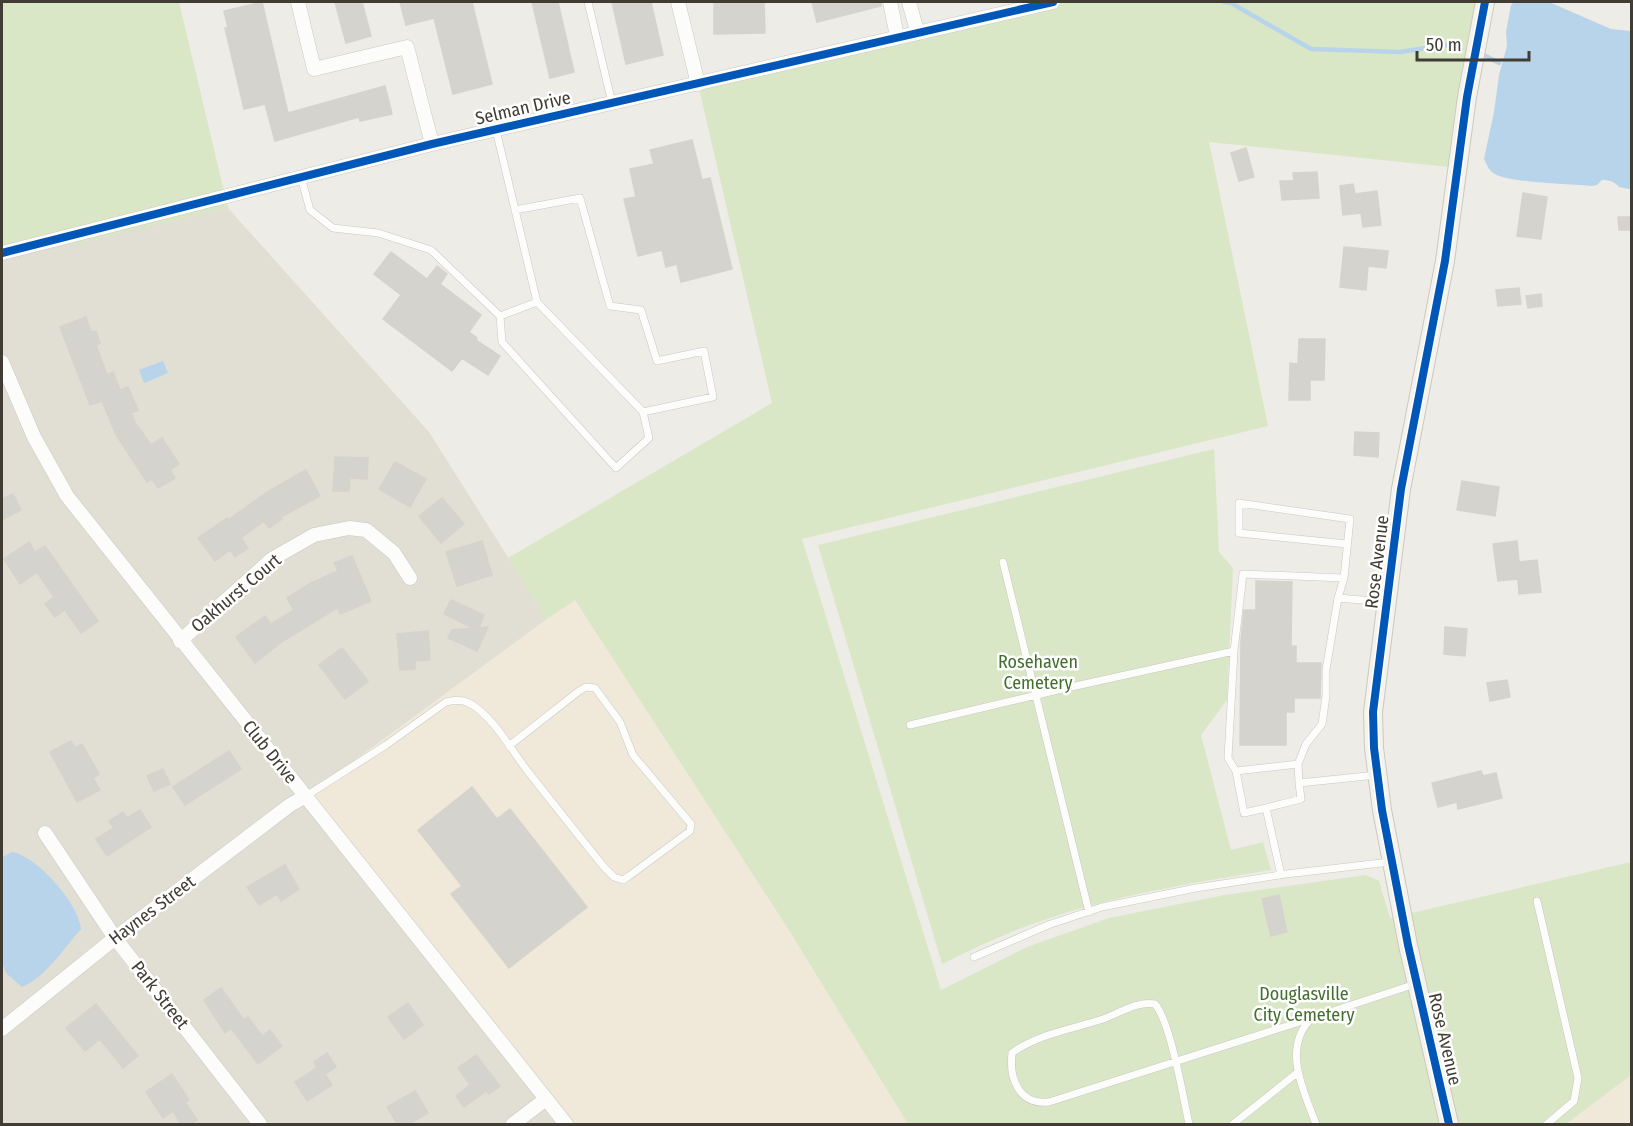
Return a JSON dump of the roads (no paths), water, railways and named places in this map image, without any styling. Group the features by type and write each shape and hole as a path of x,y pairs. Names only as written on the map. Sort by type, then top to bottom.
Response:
{"street":[{"path":"298,2 314,69 407,47 432,144"},
{"path":"678,2 698,84"},
{"path":"890,2 897,36"},
{"path":"909,2 917,31"},
{"name":"Selman Drive","path":"2,253 432,144 698,84 917,31 1053,2"},
{"name":"Rose Avenue","path":"1449,1125 1382,810 1373,712 1401,489 1444,261 1467,97 1485,2"},
{"name":"Club Drive","path":"2,362 34,437 67,496 566,1125"},
{"name":"Oakhurst Court","path":"180,641 272,559 314,535 349,528 366,530 394,553 410,578"},
{"name":"Haynes Street","path":"2,1029 115,938 306,796"},
{"name":"Park Street","path":"45,833 115,938 260,1125"},
{"path":"513,1125 546,1099"}],"lane":[{"path":"588,2 612,103"},
{"path":"301,177 310,210 333,228 378,233 431,250 500,316 502,342 616,468 649,438 644,412 537,302 496,130"},
{"path":"515,210 580,198 610,306 641,310 657,361 704,351 713,397 644,412"},
{"path":"500,316 537,302"},
{"path":"1344,578 1243,574 1234,651 1228,758 1236,771 1244,813 1301,799 1298,764 1306,744 1322,724 1326,696 1326,670 1338,598 1344,578 1350,519 1239,503 1239,533 1347,544"},
{"path":"1003,562 1089,912"},
{"path":"1338,598 1388,602"},
{"path":"910,725 1234,651"},
{"path":"306,796 386,745 446,702 458,700 472,705 490,722 604,867 614,877 623,880 687,834 692,827 633,755 620,722 595,688 586,687 579,691 509,746"},
{"path":"1236,771 1298,764"},
{"path":"1299,783 1377,775"},
{"path":"1266,808 1281,875"},
{"path":"974,957 1048,925 1102,907 1196,888 1393,862"},
{"path":"1537,901 1578,1078 1574,1101 1547,1125"},
{"path":"1190,1125 1175,1062 1161,1011 1155,1004 1137,1005 1022,1046 1012,1053 1010,1064 1012,1077 1017,1087 1025,1096 1037,1103 1049,1102 1175,1062 1312,1018 1417,983"},
{"path":"1312,1018 1304,1026 1296,1062 1297,1073 1316,1125"},
{"path":"1233,1125 1297,1073"}],"water":[{"path":"1514,2 1549,2 1611,29 1631,31 1632,187 1629,189 1619,187 1607,180 1602,180 1592,186 1514,179 1495,174 1488,168 1484,159 1499,75 1507,46 1506,32 1511,5"},
{"path":"163,361 168,373 144,383 139,370"},
{"path":"12,852 33,862 55,883 73,907 81,929 47,969 22,987 6,973 2,962 2,857"}],"waterway":[{"path":"1224,2 1231,3 1311,49 1400,52 1445,45 1461,49"},
{"path":"1480,53 1499,63"}],"park label":[{"name":"Rosehaven Cemetery","path":"1038,672"},
{"name":"Douglasville City Cemetery","path":"1304,1004"}]}
